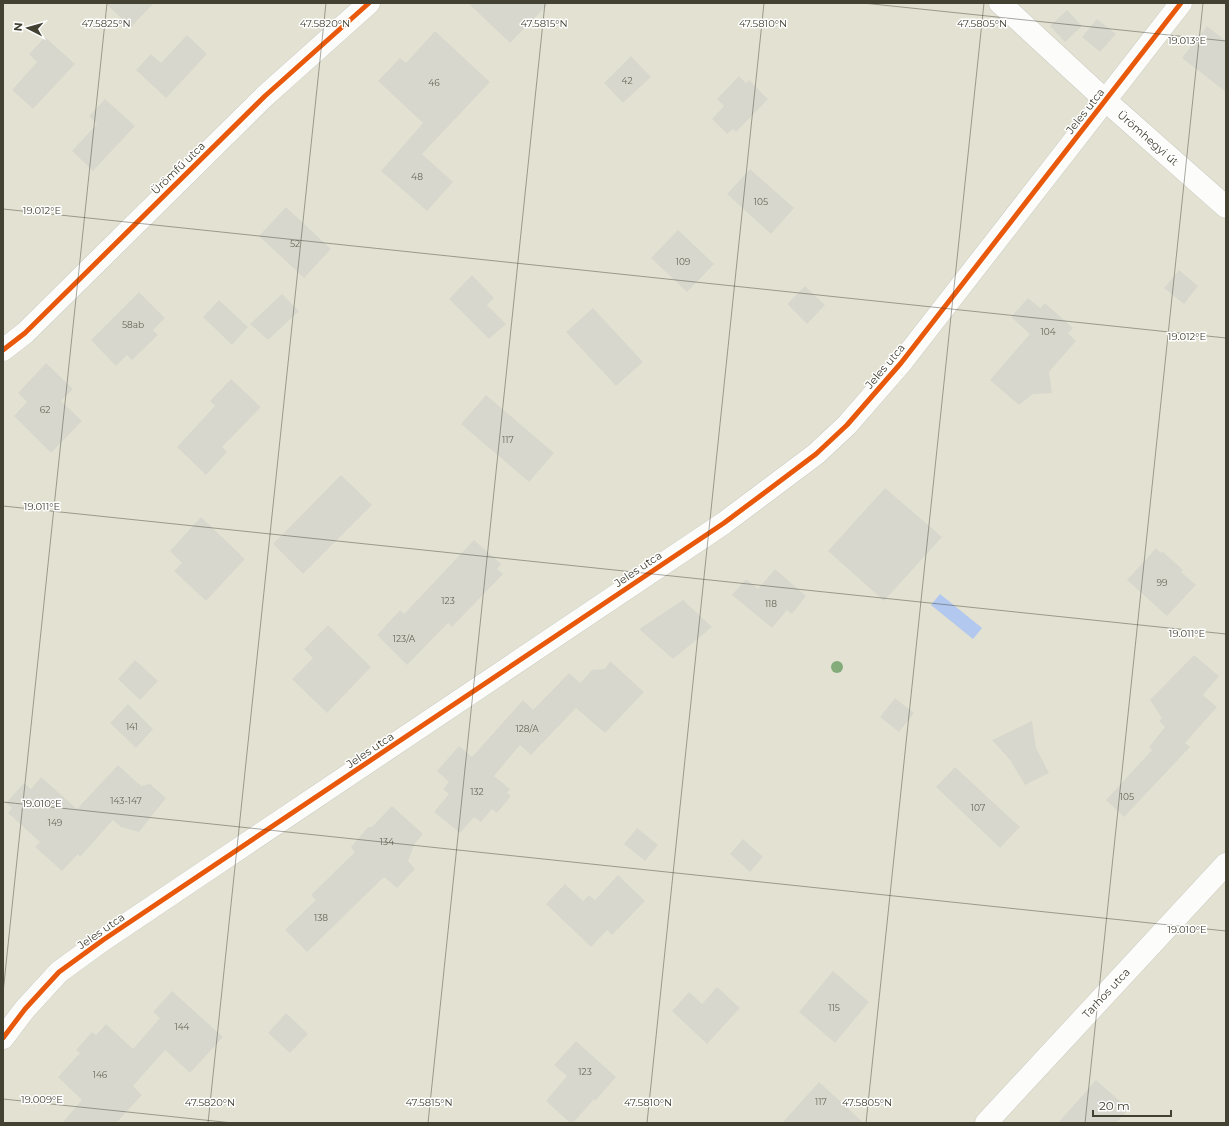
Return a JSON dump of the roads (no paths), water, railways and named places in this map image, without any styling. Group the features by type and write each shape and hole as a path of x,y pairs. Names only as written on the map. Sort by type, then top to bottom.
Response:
{"street":[{"name":"Ürömfű utca","path":"3,350 31,328 265,96 369,3"},
{"name":"Ürömhegyi út","path":"1000,3 1105,100 1226,207"},
{"name":"Jeles utca","path":"3,1038 25,1009 59,972 103,940 724,523 816,454 847,425 901,363 1181,3"},
{"name":"Tarhos utca","path":"986,1123 1226,864"}],"water":[{"path":"940,594 982,628 973,639 931,605"}]}
